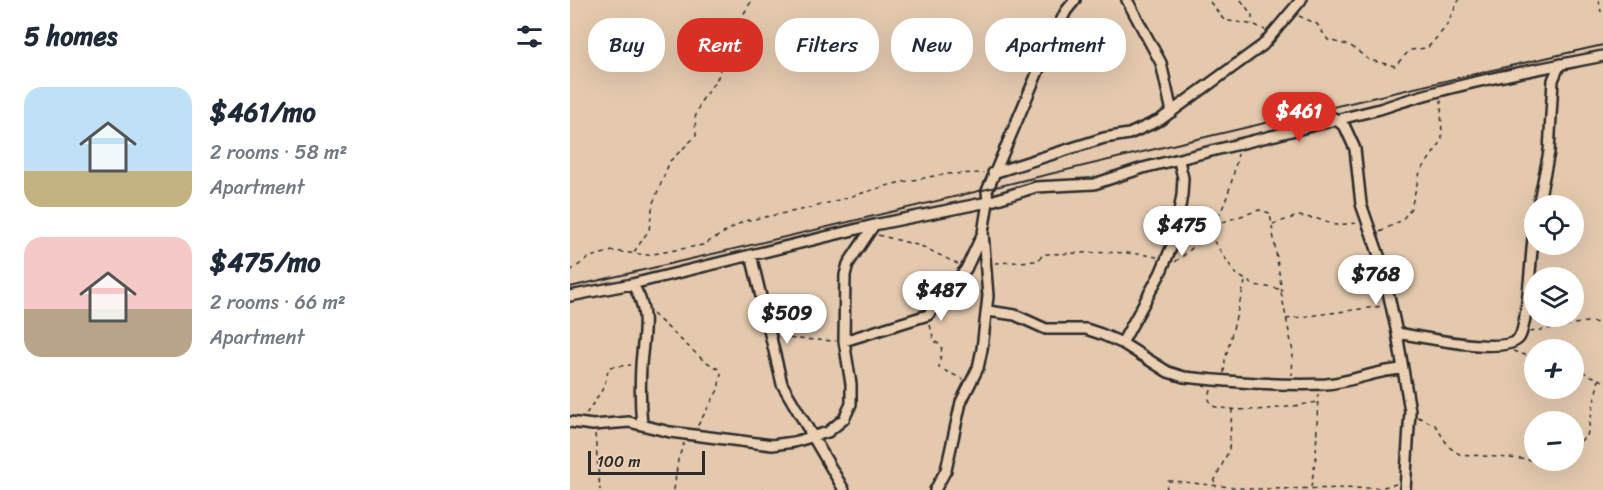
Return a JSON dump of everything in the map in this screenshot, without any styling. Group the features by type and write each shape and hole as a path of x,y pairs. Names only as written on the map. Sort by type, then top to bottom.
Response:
{"street":[{"path":"935,490 952,451 957,414 978,368 987,311 983,233 988,202 987,191 1051,41 1066,11 1075,0"},
{"path":"1127,0 1161,63 1172,112"},
{"path":"993,173 1104,138 1129,134 1172,112 1263,45 1273,36 1301,0"},
{"path":"570,296 632,284 988,202 1036,186 1094,184 1143,168 1316,126 1334,118 1505,74 1603,56"},
{"path":"1540,195 1549,152 1553,80 1560,64"},
{"path":"1334,118 1345,127 1355,149 1365,221 1382,264 1389,305 1397,333 1410,411 1405,490"},
{"path":"1122,343 1169,262 1182,195 1183,177 1179,160"},
{"path":"570,422 593,424 629,422 689,434 772,445 783,445 828,432 844,419 851,404 851,384 844,341 845,275 848,264 872,229"},
{"path":"844,341 928,315 966,269 983,233"},
{"path":"751,255 782,384 844,490"},
{"path":"1397,333 1440,341 1510,344 1521,335 1531,255"},
{"path":"632,284 643,305 645,324 641,364 642,425"},
{"path":"987,311 1015,315 1046,329 1086,329 1122,343 1168,372 1184,378 1290,385 1317,384 1403,369"}],"path":[{"path":"633,252 649,230 653,203 670,161 696,136 695,118 700,103 718,77 728,40 752,0"},
{"path":"1241,0 1252,15 1252,25"},
{"path":"1291,13 1317,24 1328,40 1351,46 1369,60 1395,66 1410,50 1427,48 1432,43 1445,28 1459,0"},
{"path":"1599,0 1601,12"},
{"path":"1210,2 1224,20 1252,25 1273,36"},
{"path":"1370,235 1402,220 1411,208 1420,172 1442,141 1440,92"},
{"path":"985,262 1034,261 1039,260 1043,254 1090,252 1142,254 1169,262 1209,234 1230,190 1240,143"},
{"path":"570,271 600,253 613,251 648,255 703,245 744,221 811,208 893,184 944,174 993,173"},
{"path":"1213,226 1264,209 1270,213 1285,319 1293,352 1290,385"},
{"path":"1273,224 1298,216 1318,219 1335,225 1365,221"},
{"path":"872,229 921,246 966,269"},
{"path":"1209,234 1224,260 1246,281 1279,289 1282,295"},
{"path":"1246,281 1219,381 1209,399 1212,406 1232,409 1278,409 1318,402"},
{"path":"643,305 721,374 718,390 689,434 674,490"},
{"path":"1285,319 1389,305"},
{"path":"928,315 934,341 942,346 939,368 969,385"},
{"path":"1521,335 1547,327 1586,322 1603,323"},
{"path":"771,336 808,341 844,341"},
{"path":"1498,345 1524,354"},
{"path":"580,424 604,387 609,368 641,364"},
{"path":"1584,372 1603,381"},
{"path":"1584,438 1587,436 1599,379"},
{"path":"1311,488 1316,456 1317,384"},
{"path":"1214,483 1229,450 1232,409"},
{"path":"1410,411 1435,425 1449,447 1460,454 1524,459"},
{"path":"593,424 600,471 600,490"},
{"path":"1166,490 1168,481 1214,483 1249,489 1379,488 1396,483 1405,475"},
{"path":"762,490 779,490"}],"railway":[{"path":"570,287 1603,45"}]}
